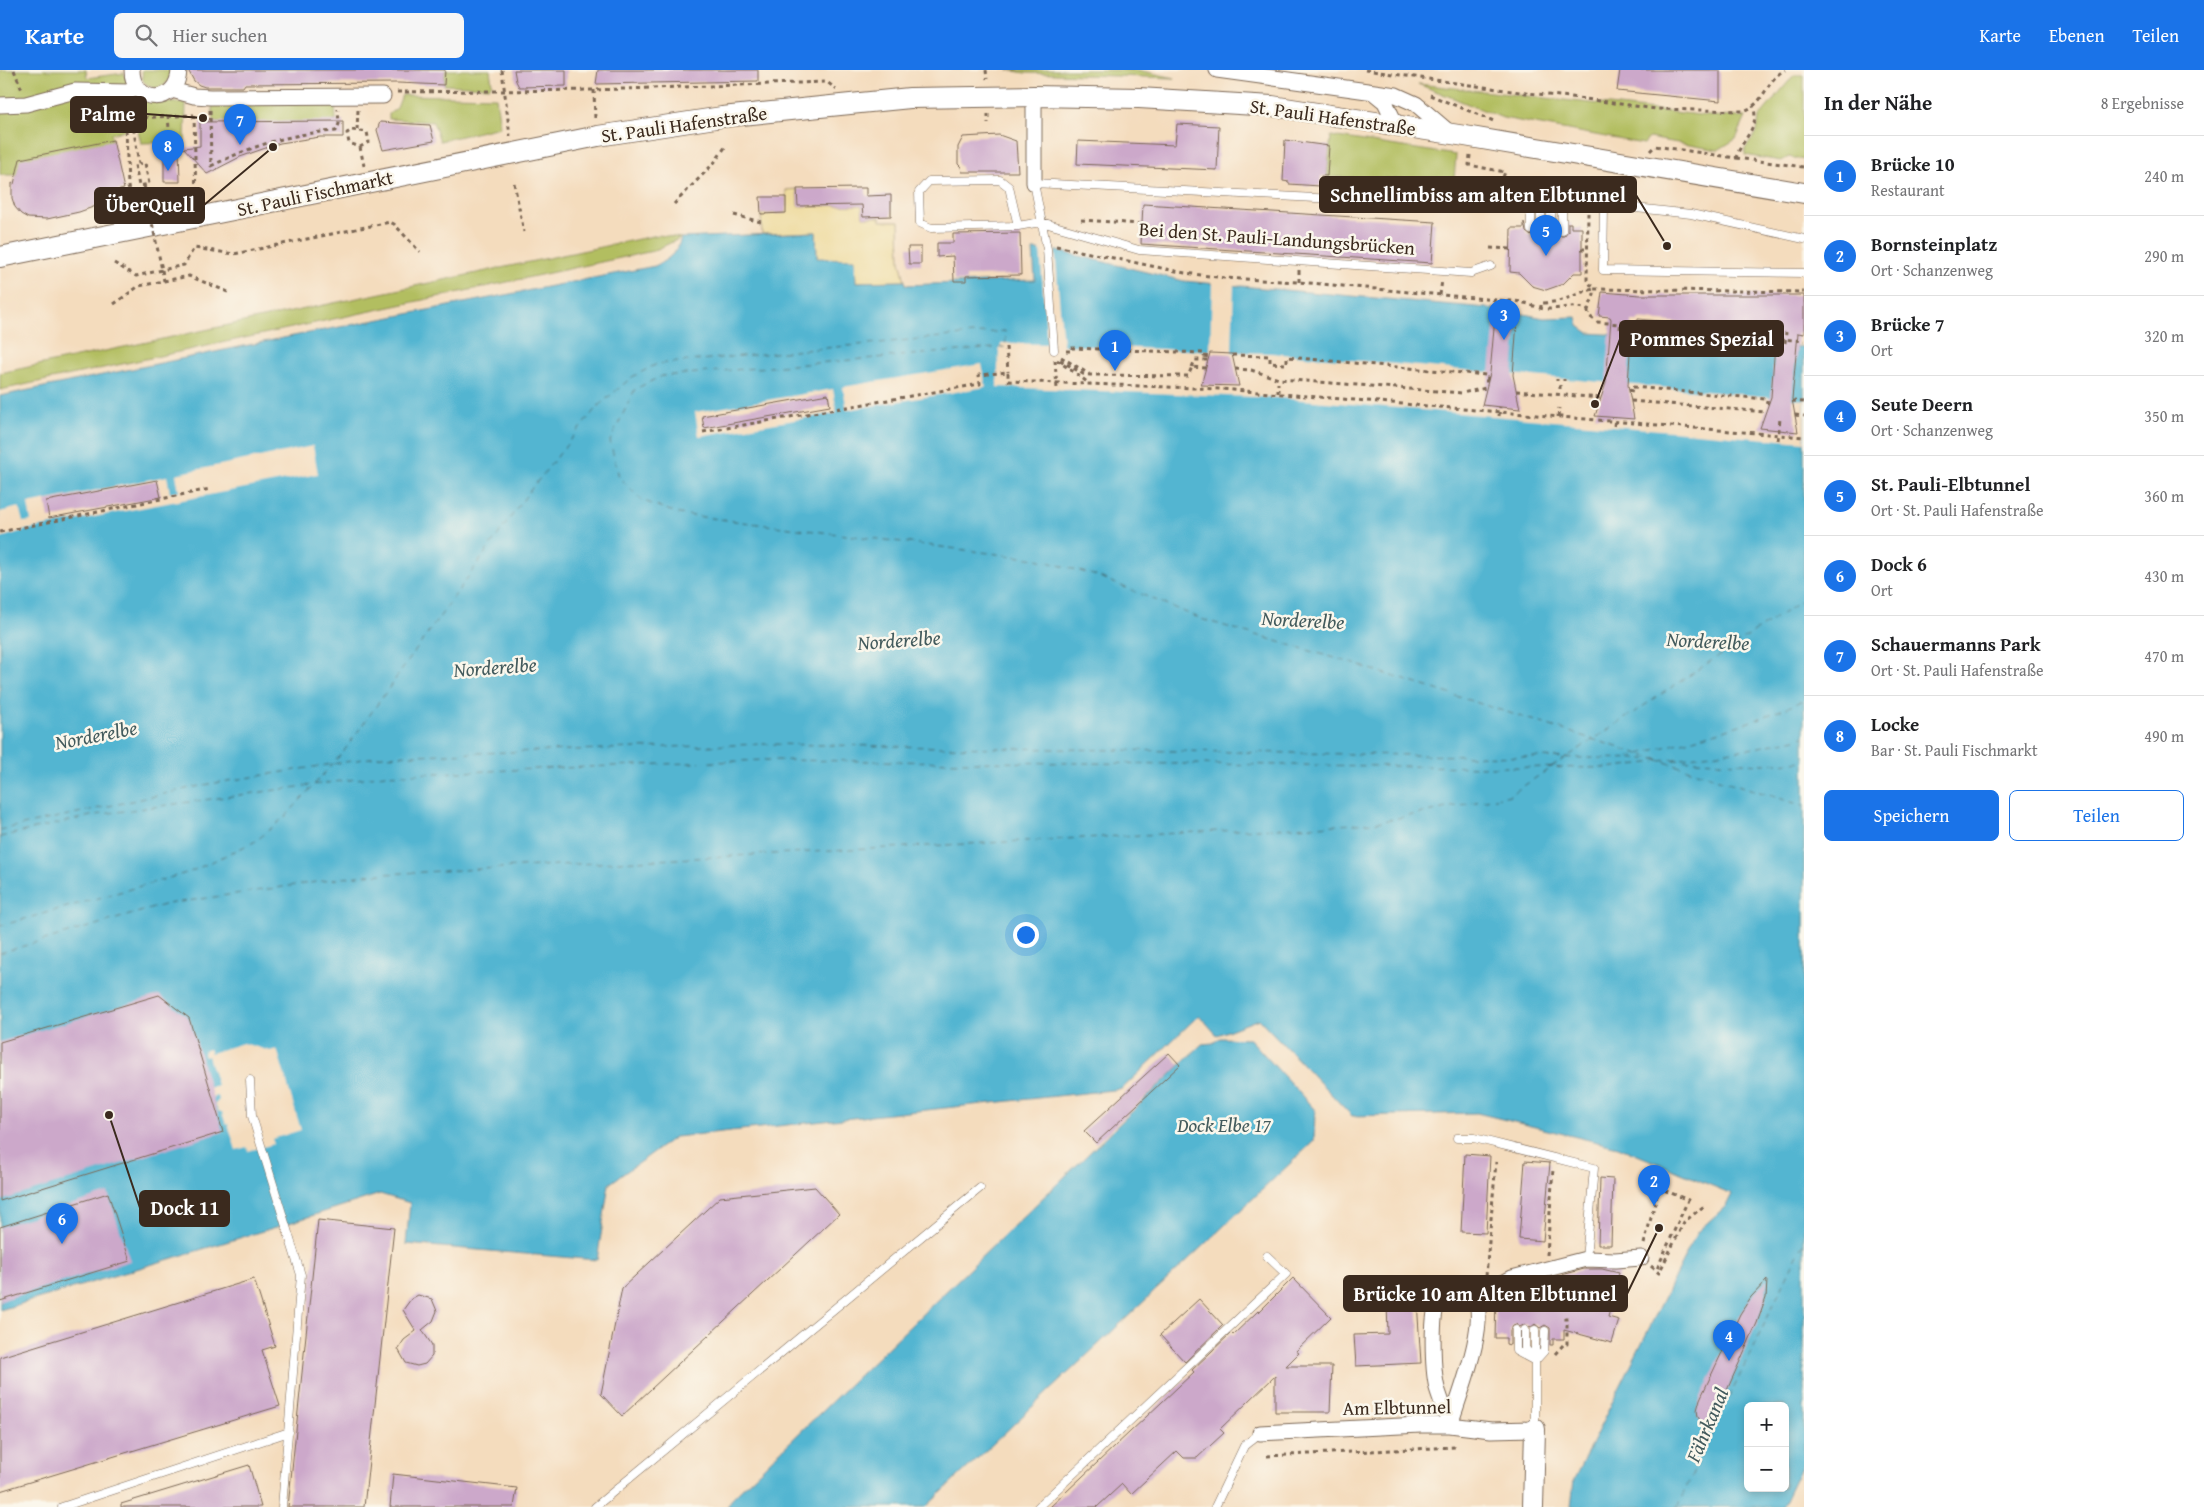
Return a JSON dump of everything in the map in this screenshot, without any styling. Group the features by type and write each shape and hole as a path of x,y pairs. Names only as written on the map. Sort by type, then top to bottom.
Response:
{"main road":[{"name":"St. Pauli Hafenstraße","path":"512,152 673,124 910,98 1034,96 1139,98 1272,106 1450,133 1804,193"},
{"name":"St. Pauli Fischmarkt","path":"0,257 512,152"},
{"path":"1533,1507 1535,1429"}],"street":[{"path":"132,70 132,89"},
{"path":"0,105 26,104 75,91 132,89 152,96 166,94 172,90 178,77 178,70"},
{"path":"1217,70 1376,86 1410,101 1425,111 1450,133"},
{"path":"1376,86 1396,125"},
{"path":"172,90 194,96 210,97 383,96"},
{"path":"1034,96 1034,183"},
{"path":"1450,1425 1437,1386 1433,1324 1435,1308 1443,1295 1449,1292 1481,1294 1512,1278 1586,1259 1615,1260 1641,1258"},
{"path":"1450,1425 1476,1346 1478,1305 1481,1294"},
{"name":"Am Elbtunnel","path":"1260,1433 1326,1428 1450,1425 1491,1430 1535,1429"}],"lane":[{"path":"1018,226 1009,187 1000,180 929,182 919,192 920,223 932,228 1018,226 1041,222"},
{"path":"1055,354 1047,248 1034,183 1445,205 1492,204 1530,199 1551,199 1551,231"},
{"path":"1530,199 1531,230"},
{"path":"1541,230 1542,199"},
{"path":"1562,231 1562,200 1691,214 1804,239"},
{"path":"1604,206 1603,270 1804,273"},
{"name":"Bei den St. Pauli-Landungsbrücken","path":"1041,222 1139,250 1471,273 1491,266"},
{"path":"250,1080 252,1116 301,1275 282,1507"},
{"path":"1457,1138 1474,1138 1594,1168 1586,1259"},
{"path":"595,1507 980,1188"},
{"path":"1038,1507 1286,1274 1268,1256"},
{"path":"1516,1330 1516,1351 1535,1361"},
{"path":"1525,1330 1525,1348 1535,1361"},
{"path":"1535,1330 1535,1429"},
{"path":"1535,1361 1544,1351 1545,1331"},
{"path":"62,1507 289,1432"},
{"path":"1214,1507 1244,1446 1260,1433"}],"path":[{"path":"14,70 21,88"},
{"path":"502,70 509,126"},
{"path":"986,70 987,83"},
{"path":"1365,70 1656,109 1743,111 1759,101 1775,75 1785,70"},
{"path":"1373,72 1376,86"},
{"name":"St. Pauli Hafenstraße","path":"383,96 390,92 594,90 827,82 858,103"},
{"path":"132,89 132,128 139,164"},
{"path":"594,90 594,111"},
{"path":"75,91 106,126 126,130 132,128 138,118 194,116 197,217"},
{"path":"1422,93 1501,124"},
{"path":"210,128 211,166 250,148 277,139 309,133 336,131 339,124 338,97"},
{"path":"1736,158 1738,151 1752,130 1756,112 1753,106"},
{"path":"988,110 988,123"},
{"path":"168,116 170,143"},
{"path":"357,121 357,130"},
{"path":"126,130 128,186 135,230"},
{"path":"357,130 363,130 368,135 369,142 360,147 349,143 347,136 349,131 357,130"},
{"path":"674,204 714,163 726,146"},
{"path":"1655,146 1804,167"},
{"path":"1470,154 1469,165 1505,172 1492,204"},
{"path":"144,163 149,184 139,186 135,165 139,164 144,163"},
{"path":"514,182 524,232"},
{"path":"144,185 164,280"},
{"path":"1588,203 1587,280 1594,289"},
{"path":"734,215 761,222"},
{"path":"1076,220 1142,224"},
{"path":"114,263 136,276 184,265 194,248 234,254 390,222 420,252"},
{"path":"1047,248 1053,245 1224,280 1524,302 1541,309 1556,309 1569,306 1582,307 1588,310"},
{"path":"1490,248 1512,249"},
{"path":"1581,249 1588,249"},
{"path":"114,304 139,286 189,276 228,292"},
{"path":"1594,289 1588,315 1597,322 1621,322 1786,341 1804,341"},
{"path":"1541,309 1541,302 1565,300 1584,291 1594,289 1790,294 1804,292"},
{"path":"1508,301 1508,307"},
{"path":"1620,329 1621,322"},
{"path":"1786,332 1786,341"},
{"path":"1006,347 1008,381 1278,393 1778,438 1804,438"},
{"path":"1062,359 1083,374 1188,376 1195,360 1209,358 1204,356 1204,353 1082,348 1072,348 1072,352 1066,352"},
{"path":"1055,354 1091,384"},
{"path":"1232,355 1270,356 1270,363 1279,364 1287,364 1288,357 1486,374 1487,380"},
{"path":"1056,364 1057,389"},
{"path":"1192,367 1206,368"},
{"path":"1235,368 1251,370 1279,379 1462,393 1486,388"},
{"path":"703,432 980,384 979,375 1008,372"},
{"path":"1278,384 1278,393"},
{"path":"1560,384 1560,389"},
{"path":"1630,392 1633,390 1633,387 1765,399 1765,402 1769,403"},
{"path":"1516,390 1601,398"},
{"path":"1631,401 1766,412"},
{"path":"1792,401 1804,402"},
{"path":"1500,407 1500,414"},
{"path":"1558,417 1559,408"},
{"path":"1794,415 1804,416"},
{"path":"1778,438 1780,418"},
{"path":"0,532 210,489"},
{"path":"1546,1269 1554,1158"},
{"path":"1481,1294 1489,1258 1496,1162"},
{"path":"1656,1271 1688,1200 1659,1188 1641,1258 1656,1271 1659,1273 1684,1222 1704,1206"},
{"path":"1267,1456 1455,1447"}],"green space":[{"path":"0,70 86,70 87,78 124,73 131,88 153,102 186,103 185,142 141,143 137,126 111,134 122,188 17,175 0,175"},
{"path":"142,70 170,70 170,76 168,81 161,87 152,87 143,81"},
{"path":"445,70 490,70 492,84 489,87 444,85"},
{"path":"1008,70 1137,70 1175,78 1025,73"},
{"path":"1794,75 1804,75 1804,160 1789,157 1781,161 1745,155 1745,149 1757,132 1759,117"},
{"path":"1418,84 1709,116 1746,117 1736,139 1718,150 1649,138 1644,144 1503,118"},
{"path":"402,95 496,97 500,127 440,141 433,122 389,119 389,114 397,108"},
{"path":"335,103 336,121 331,126 213,122 212,104"},
{"path":"1331,136 1456,155 1454,180 1327,177"},
{"path":"658,235 681,238 653,251 0,390 0,373"}],"sand":[{"path":"797,189 798,206 862,205 863,217 880,217 880,221 899,221 900,261 905,281 855,282 817,259 816,232 762,234 761,214 786,213 786,190"}],"water":[{"path":"816,232 817,258 855,259 856,282 905,281 906,285 1035,280 1033,250 1058,251 1184,281 1498,309 1544,318 1577,317 1579,326 1589,333 1804,347 1804,1461 1782,1507 1571,1507 1574,1479 1697,1232 1726,1206 1732,1194 1618,1147 1477,1113 1352,1116 1259,1019 1217,1035 1199,1015 1122,1089 675,1137 609,1184 597,1260 406,1244 410,1203 380,1194 0,1310 0,396 283,338 655,266 672,255 681,238"},
{"name":"Dock Elbe 17","path":"1220,1038 1250,1039 1315,1110 1314,1141 926,1507 727,1507 733,1497 1202,1044 1213,1043"}],"pier":[{"path":"1040,249 1055,249 1063,345 1210,351 1212,282 1234,283 1232,352 1271,353 1804,400 1804,442 1278,398 997,387 999,349 1002,343 1047,344"},
{"path":"982,364 986,387 847,410 843,387"},
{"path":"833,389 837,413 699,436 695,412"},
{"path":"313,446 318,474 26,530 0,538 0,512 19,507 23,522 31,521 28,504 167,476 170,493 179,491 176,474"},
{"path":"243,1043 270,1051 277,1049 301,1130 272,1139 274,1144 248,1151 247,1147 236,1150 228,1124 226,1125 222,1112 218,1111 215,1104 219,1100 218,1096 212,1097 209,1088 217,1085 208,1056 205,1057 203,1051 209,1049 211,1053"}],"building":[{"path":"188,70 445,70 444,85 398,83 245,84 243,87 205,87 194,81"},
{"path":"514,70 566,70 566,86 519,87"},
{"path":"598,70 758,70 758,81 596,84"},
{"path":"1620,70 1720,70 1720,101 1617,91"},
{"path":"343,121 343,137 320,137 280,143 240,157 207,174 184,148 200,146 200,122"},
{"path":"380,122 430,125 434,141 383,150 377,130"},
{"path":"1177,124 1219,126 1217,170 1077,164 1078,141 1175,145"},
{"path":"999,135 1016,141 1018,172 962,172 958,164 958,147 963,137"},
{"path":"113,140 124,189 112,192 113,200 79,212 47,219 28,218 15,207 12,198 12,183 14,184 20,159"},
{"path":"1285,140 1329,146 1327,176 1321,176 1320,186 1289,184 1289,182 1283,181"},
{"path":"164,148 179,148 180,182 164,182"},
{"path":"866,188 866,196 891,195 891,216 863,217 862,205 798,206 797,189"},
{"path":"760,197 786,197 786,213 761,214"},
{"path":"1143,204 1435,222 1432,263 1141,244"},
{"path":"1524,222 1526,232 1531,236 1536,232 1541,236 1546,233 1551,237 1556,232 1560,236 1564,236 1568,231 1568,223 1571,223 1571,228 1582,228 1582,273 1574,273 1563,284 1546,290 1532,286 1519,273 1510,272 1511,228 1524,228"},
{"path":"1020,233 1021,275 966,276 966,281 954,281 953,256 937,257 937,243 953,243 953,234"},
{"path":"908,247 921,247 921,264 909,264"},
{"path":"1602,292 1640,295 1804,295 1804,334 1798,333 1792,399 1798,432 1760,428 1771,397 1776,331 1638,319 1638,321 1632,321 1628,385 1634,419 1595,416 1606,383 1611,319 1610,317 1599,316"},
{"path":"1496,306 1518,308 1513,375 1520,409 1482,405 1490,373"},
{"path":"1210,353 1232,354 1239,386 1201,385"},
{"path":"828,394 830,406 704,428 702,416"},
{"path":"157,480 161,497 49,518 46,501"},
{"path":"159,995 189,1018 223,1132 0,1201 0,1042"},
{"path":"1169,1053 1180,1065 1096,1143 1084,1131"},
{"path":"1465,1154 1490,1156 1486,1233 1461,1232"},
{"path":"1525,1161 1550,1163 1543,1241 1519,1239"},
{"path":"1600,1178 1613,1179 1611,1245 1598,1245"},
{"path":"815,1187 839,1214 622,1416 601,1394 622,1288 720,1197"},
{"path":"108,1193 130,1261 0,1301 0,1227"},
{"path":"318,1220 394,1228 364,1507 288,1507"},
{"path":"1584,1269 1602,1269 1619,1273 1608,1317 1619,1320 1612,1343 1564,1330 1564,1339 1553,1339 1553,1345 1550,1345 1550,1328 1545,1325 1540,1328 1535,1324 1530,1328 1525,1324 1520,1327 1516,1324 1513,1325 1510,1330 1510,1345 1506,1344 1506,1338 1495,1338 1496,1298 1504,1297 1509,1290 1515,1287 1535,1282 1563,1296 1562,1275"},
{"path":"1293,1278 1331,1317 1296,1351 1299,1353 1286,1366 1332,1366 1330,1412 1275,1412 1275,1376 1220,1429 1224,1433 1197,1458 1184,1458 1177,1451 1131,1494 1122,1484 1097,1507 1050,1507 1194,1372 1192,1370 1231,1333 1233,1335 1259,1312"},
{"path":"254,1279 275,1346 262,1350 280,1406 0,1491 0,1357"},
{"path":"1767,1280 1766,1298 1757,1323 1719,1408 1703,1424 1698,1417 1697,1410 1700,1399 1740,1314 1751,1297"},
{"path":"418,1295 432,1299 437,1311 433,1321 422,1330 432,1345 432,1356 425,1364 417,1366 406,1363 398,1349 404,1340 416,1331 403,1310 411,1299"},
{"path":"1199,1299 1223,1325 1185,1362 1160,1335"},
{"path":"1417,1301 1421,1363 1356,1366 1354,1335 1388,1334 1387,1303"},
{"path":"249,1465 261,1507 121,1507 121,1504"},
{"path":"393,1474 517,1488 514,1507 390,1507"}],"ferry route":[{"path":"0,926 190,872 256,841 287,815 344,751 528,493 597,407 632,377 657,364 1005,331 1006,347 662,376 635,389 610,441 619,477 641,500 679,514 1037,559 1097,576 1204,620 1345,661 1804,806"},
{"path":"0,953 167,904 364,875 1374,823 1510,795 1804,599"},
{"path":"1629,757 1740,725 1804,700"},
{"path":"1660,761 1755,748 1804,737"},
{"path":"0,830 209,784 382,756 765,744 1647,759"},
{"path":"1653,759 1664,759"},
{"path":"0,837 95,815 385,775 765,760 1607,768 1656,762"},
{"path":"1673,760 1764,764 1804,761"},
{"path":"1677,1507 1804,1241"}],"place":[{"name":"Palme","path":"203,118"},
{"name":"Schauermanns Park","path":"240,145"},
{"name":"ÜberQuell","path":"273,147"},
{"name":"Locke","path":"168,171"},
{"name":"Schnellimbiss am alten Elbtunnel","path":"1667,246"},
{"name":"St. Pauli-Elbtunnel","path":"1546,256"},
{"name":"Brücke 7","path":"1504,340"},
{"name":"Brücke 10","path":"1115,371"},
{"name":"Pommes Spezial","path":"1595,404"},
{"name":"Dock 11","path":"109,1115"},
{"name":"Bornsteinplatz","path":"1654,1206"},
{"name":"Brücke 10 am Alten Elbtunnel","path":"1659,1228"},
{"name":"Dock 6","path":"62,1244"},
{"name":"Seute Deern","path":"1729,1361"}],"water label":[{"name":"Norderelbe","path":"1303,620"},
{"name":"Norderelbe","path":"899,640"},
{"name":"Norderelbe","path":"1708,641"},
{"name":"Norderelbe","path":"495,667"},
{"name":"Norderelbe","path":"96,735"},
{"name":"Fährkanal","path":"1707,1425"}]}
